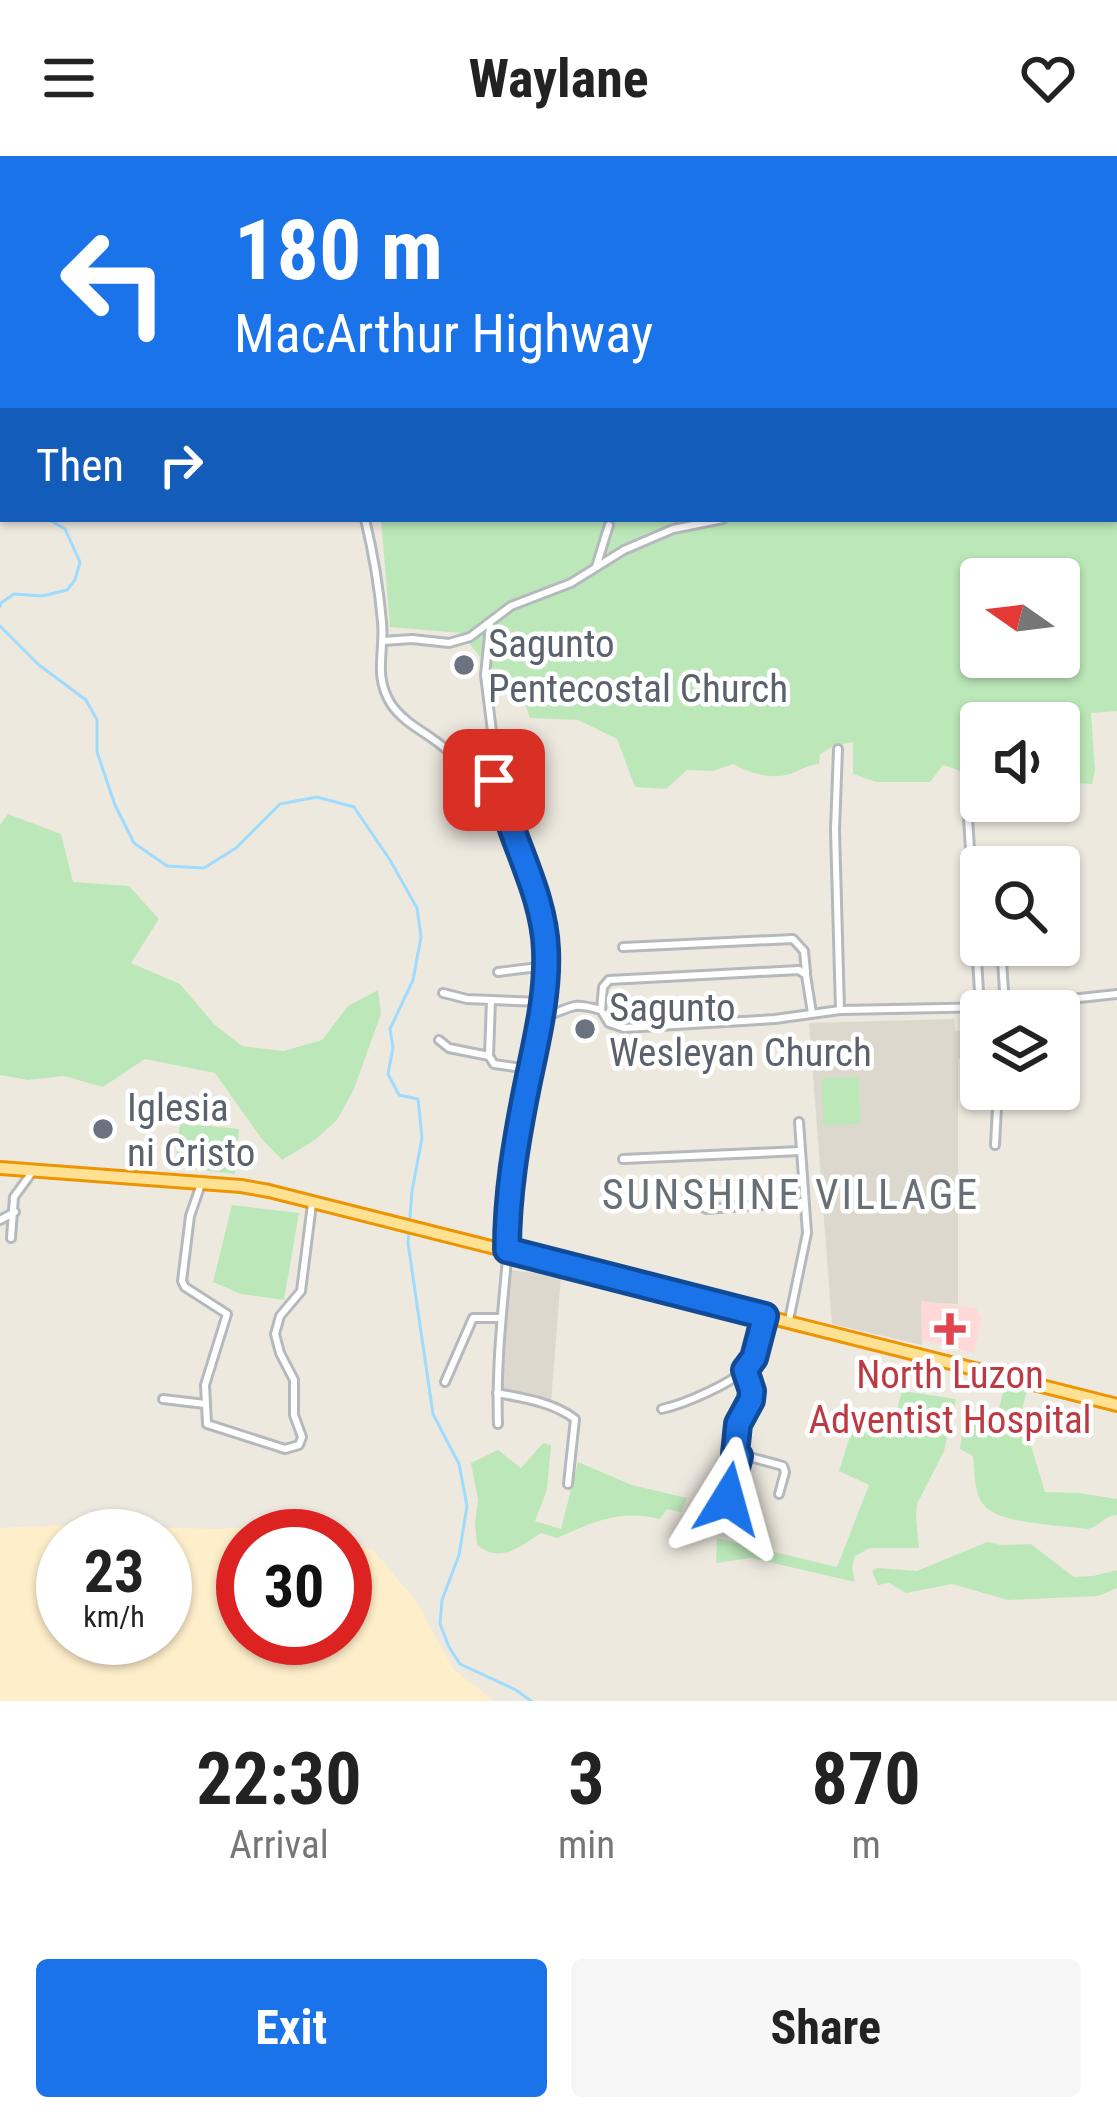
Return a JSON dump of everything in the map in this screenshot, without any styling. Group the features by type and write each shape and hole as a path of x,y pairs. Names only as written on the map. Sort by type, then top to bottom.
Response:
{"highway":[{"path":"0,1168 241,1186 420,1227 1117,1405"}],"street":[{"path":"366,522 381,608 379,669 393,707 447,751 470,779 498,783"},
{"path":"383,641 453,642 474,636 512,606 557,590 624,550 674,529 708,522"},
{"path":"596,567 609,524"},
{"path":"490,623 485,675 498,783 541,918 546,966 507,1208 498,1424"},
{"path":"838,749 835,830 840,1010"},
{"path":"968,822 979,990"},
{"path":"623,947 793,939 804,951 812,1013"},
{"path":"498,972 546,966"},
{"path":"806,975 799,970 609,980 603,987 602,1010 611,1025 624,1028 776,1019 840,1010 960,1007"},
{"path":"443,993 467,999 542,1002"},
{"path":"1080,998 1117,994"},
{"path":"491,1000 489,1056 494,1064 531,1069"},
{"path":"540,1015 552,1016 574,1006 602,1010"},
{"path":"439,1040 449,1048 489,1056"},
{"path":"994,1144 996,1110"},
{"path":"788,1322 806,1240 799,1122"},
{"path":"623,1160 800,1151"},
{"path":"11,1238 16,1193 33,1171"},
{"path":"202,1184 190,1216 182,1281 227,1314 206,1385 206,1419 211,1427 284,1450 296,1448 302,1433 294,1414 294,1381 275,1334 280,1316 301,1291 313,1202"},
{"path":"706,1209 804,1202"},
{"path":"0,1220 15,1212"},
{"path":"662,1409 700,1396 745,1370 754,1358 765,1316"},
{"path":"445,1382 473,1318 502,1318"},
{"path":"745,1370 751,1400 738,1424 735,1454 783,1466 779,1494"},
{"path":"497,1393 540,1402 574,1419 568,1484"},
{"path":"163,1399 205,1404"},
{"path":"739,1456 728,1499 739,1504"}],"shaded area":[{"path":"954,1019 955,1031 960,1031 958,1304 921,1302 922,1345 832,1324 809,1023"},
{"path":"508,1270 561,1276 551,1402 503,1393 500,1388"},
{"name":"North Luzon Adventist Hospital","path":"921,1301 976,1308 981,1318 974,1353 922,1340"}],"green space":[{"path":"381,522 1117,522 1117,711 1091,713 1092,784 1080,783 1080,702 960,702 960,771 943,765 930,782 876,782 853,774 853,742 834,746 820,754 819,764 790,774 760,775 733,764 713,771 687,770 666,789 635,787 617,739 578,720 530,718 523,698 501,683 461,633 390,627"},
{"path":"8,814 61,834 73,882 129,886 159,919 131,963 180,984 214,1024 242,1046 284,1051 322,1040 348,1006 378,990 381,1014 354,1089 337,1120 282,1160 215,1073 145,1059 103,1087 64,1076 28,1080 0,1075 0,825"},
{"path":"859,1077 860,1124 823,1125 822,1078"},
{"path":"180,1123 239,1129 235,1174 175,1167"},
{"path":"232,1205 299,1213 284,1300 241,1294 213,1282"},
{"path":"1005,1384 1027,1391 1021,1412 1045,1492 1117,1499 1117,1515 1087,1529 1016,1520 983,1504 973,1456 960,1449 965,1411 997,1417"},
{"path":"902,1391 956,1399 944,1451 917,1504 919,1548 870,1548 855,1556 855,1582 751,1558 716,1563 717,1538 837,1567 869,1485 839,1471 856,1417 894,1421"},
{"path":"543,1443 551,1445 547,1490 535,1521 561,1529 578,1462 632,1485 687,1498 681,1512 667,1509 660,1519 607,1519 557,1538 541,1533 510,1551 485,1551 477,1545 478,1500 471,1463 498,1450 521,1468"},
{"path":"987,1542 1031,1544 1074,1577 1117,1570 1117,1588 1098,1596 1008,1600 952,1584 906,1593 889,1583 878,1585 872,1571 917,1571"}],"sand":[{"path":"36,1526 36,1665 192,1665 192,1528 216,1529 216,1665 372,1665 372,1550 416,1601 454,1670 494,1701 0,1701 0,1528"}],"waterway":[{"path":"0,607 14,594 42,596 67,590 75,580 80,562 65,529 53,522"},
{"path":"0,626 39,665 86,700 97,720 97,752 115,805 134,843 167,866 204,868 236,848 280,804 317,797 354,807 417,908 421,937 413,980 390,1029 393,1048 388,1074 399,1095 418,1099 422,1138 408,1243 433,1414 459,1464 467,1506 440,1624 460,1664 531,1701"}],"place":[{"name":"Sagunto Pentecostal Church","path":"464,665"},
{"name":"Sagunto Wesleyan Church","path":"585,1029"},
{"name":"Iglesia ni Cristo","path":"103,1129"},
{"name":"North Luzon Adventist Hospital","path":"950,1329"}],"district":[{"name":"SUNSHINE VILLAGE","path":"791,1194"}],"route":[{"path":"494,780 536,900 547,954 538,1034 513,1161 507,1250 765,1316 754,1358 745,1370 751,1400 738,1424 735,1454 739,1456 728,1499"}]}
